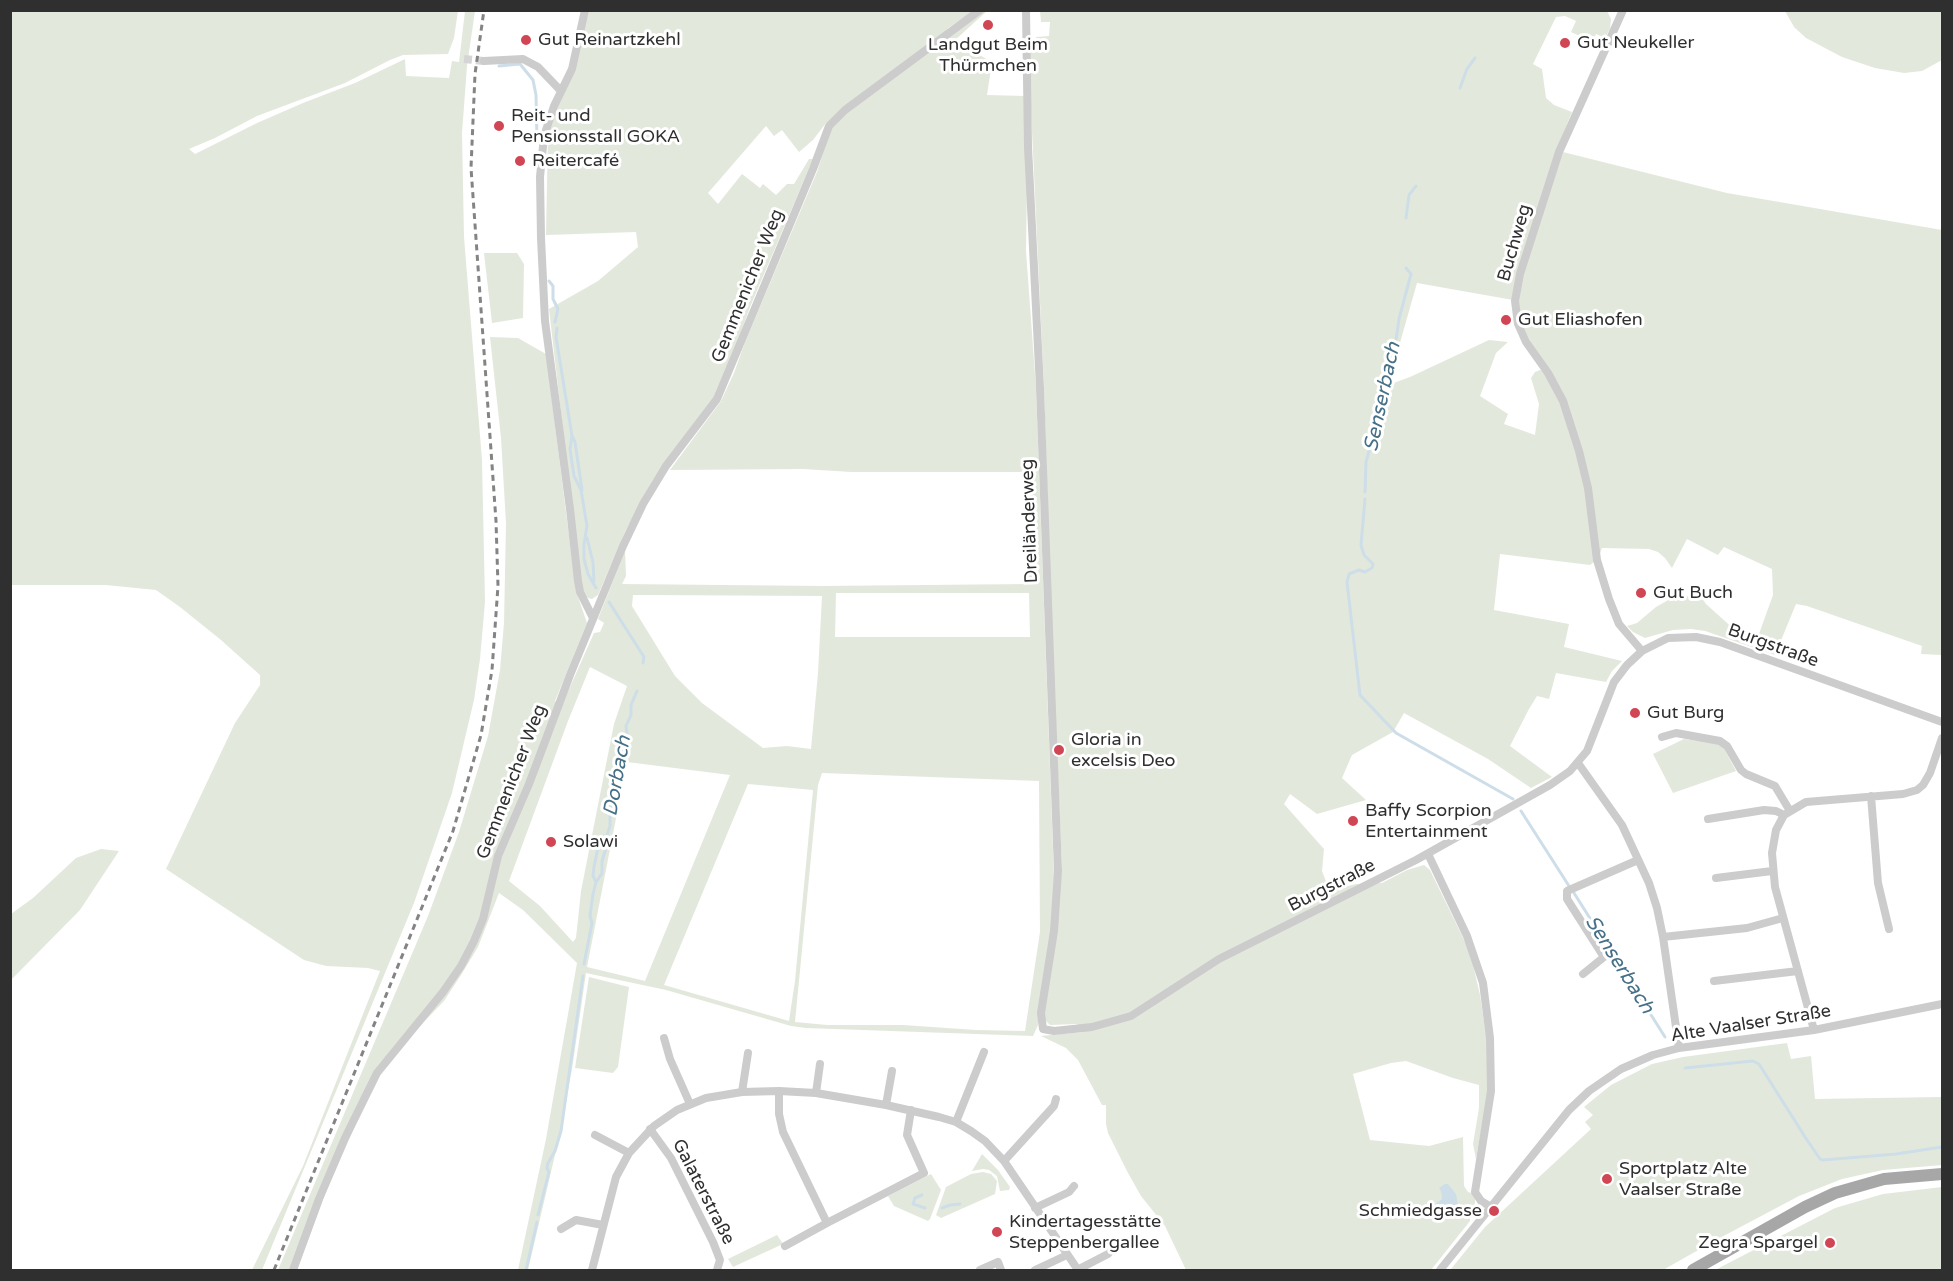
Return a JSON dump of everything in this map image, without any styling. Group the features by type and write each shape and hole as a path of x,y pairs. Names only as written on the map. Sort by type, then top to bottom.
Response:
{"main road":[{"path":"1693,1270 1805,1207 1854,1187 1884,1179 1942,1174"}],"street":[{"path":"585,10 572,69 547,123 540,177 543,305 578,581 580,592 593,618"},
{"name":"Gemmenicher Weg","path":"293,1270 323,1189 371,1083 393,1051 461,966 474,941 483,919 498,856 529,784 623,546 643,504 666,466 717,399 813,169 828,126 844,110 980,10"},
{"name":"Dreiländerweg","path":"1026,10 1028,147 1040,388 1058,860 1054,932 1041,1013 1043,1029"},
{"name":"Buchweg","path":"1623,10 1559,152 1520,274 1515,300 1518,324 1526,342 1548,373 1563,401 1579,451 1588,488 1597,560 1609,599 1619,624 1642,651"},
{"path":"484,61 523,58 538,67 561,91"},
{"name":"Burgstraße","path":"1043,1029 1054,1031 1092,1026 1131,1016 1219,959 1428,854 1550,785 1578,763 1587,751 1614,682 1627,665 1642,651 1668,638 1685,636 1708,639 1942,722"},
{"path":"1662,737 1676,733 1720,741 1727,746 1741,770 1775,786 1787,813"},
{"path":"1814,1030 1772,872 1772,853 1776,830 1787,813 1814,800 1911,792 1923,785 1930,773 1942,738"},
{"path":"1578,763 1616,815 1638,860 1657,908 1678,1048"},
{"path":"1871,796 1878,883 1889,929"},
{"path":"1708,819 1764,810 1787,813"},
{"path":"1428,854 1467,936 1483,983 1490,1038 1491,1091 1475,1192 1481,1201 1491,1207"},
{"path":"1583,974 1604,957 1567,899 1567,891 1638,860"},
{"path":"1716,878 1772,872"},
{"path":"1663,937 1747,928 1783,918"},
{"path":"1714,981 1798,971"},
{"name":"Alte Vaalser Straße","path":"1440,1270 1557,1124 1585,1095 1621,1069 1653,1055 1678,1048 1814,1030 1942,1004"},
{"path":"664,1038 670,1059 690,1104"},
{"path":"956,1122 984,1052"},
{"path":"742,1092 748,1053"},
{"path":"816,1093 820,1064"},
{"path":"886,1105 892,1071"},
{"path":"779,1091 779,1114 783,1132 827,1223"},
{"path":"592,1270 612,1187 628,1154 664,1117 706,1098 742,1092 816,1093 911,1110 956,1122 985,1141 1004,1161 1077,1270 1108,1254 1113,1248"},
{"path":"1004,1161 1054,1106 1056,1099"},
{"path":"785,1246 924,1173 907,1135 911,1110"},
{"name":"Galaterstraße","path":"650,1129 671,1158 716,1250 720,1260 717,1270"},
{"path":"595,1135 628,1154"},
{"path":"1035,1208 1069,1192 1074,1186"},
{"path":"561,1229 574,1218 603,1225"},
{"path":"1035,1270 1067,1255"},
{"path":"980,1270 998,1262 1001,1270"}],"shaded area":[{"path":"11,10 458,11 454,38 448,54 403,55 390,60 345,83 257,116 189,149 195,154 257,123 355,83 405,59 406,76 449,78 452,61 459,62 465,11 475,11 467,66 462,133 464,237 482,460 485,602 474,700 452,793 414,903 262,1270 252,1270 303,1166 380,971 368,968 326,966 304,960 166,869 235,723 260,685 260,675 221,640 156,590 106,585 11,585"},
{"path":"587,11 973,11 947,29 950,35 983,11 987,11 954,41 992,62 987,95 1024,96 1027,183 1026,251 1036,388 1054,877 1051,930 1038,1025 1033,1036 806,1028 791,1026 666,990 586,973 572,1069 558,1142 528,1270 518,1270 546,1139 577,963 523,910 499,893 478,947 444,1001 397,1050 380,1073 325,1194 297,1270 278,1270 428,916 459,832 488,736 500,670 504,623 506,523 501,438 490,337 518,338 546,354 576,591 587,623 555,701 562,705 594,633 600,632 604,623 598,619 625,551 626,576 622,584 822,586 1029,584 1024,472 670,470 721,401 734,373 817,172 829,135 826,123 813,140 799,152 782,130 774,136 766,126 708,193 718,204 742,174 760,188 763,184 776,195 787,184 794,184 809,159 813,159 714,397 653,480 625,532 598,595 592,599 588,598 583,593 580,576 549,309 598,281 638,247 636,232 546,235 548,132","holes":["836,593 1029,593 1030,637 835,637","633,595 822,596 811,749 787,746 763,748 702,703 675,676 632,606","590,667 627,686 614,724 581,891 576,938 573,942 540,906 509,881 568,721","627,762 730,775 645,981 587,967","822,773 1039,781 1040,932 1025,1031 795,1022 818,785","748,784 813,790 795,981 789,1021 664,985"]},
{"path":"1040,11 1607,11 1611,19 1610,29 1605,38 1596,34 1592,42 1571,32 1576,21 1565,16 1556,17 1533,64 1542,69 1546,98 1554,105 1572,112 1556,151 1513,300 1417,283 1388,385 1489,340 1508,342 1496,353 1480,396 1508,414 1504,424 1535,435 1539,404 1531,378 1535,372 1543,369 1521,322 1517,301 1522,274 1563,152 1727,193 1942,230 1942,655 1921,654 1922,646 1796,604 1775,655 1705,631 1673,630 1645,638 1627,626 1637,623 1656,607 1677,595 1702,598 1746,640 1755,645 1773,595 1772,569 1724,547 1718,555 1687,539 1672,568 1658,552 1649,549 1602,548 1598,559 1590,565 1500,554 1494,610 1569,624 1564,647 1622,661 1612,671 1606,682 1556,673 1549,699 1537,696 1529,709 1510,746 1552,777 1531,788 1488,759 1404,713 1393,732 1352,755 1342,778 1366,800 1317,814 1290,794 1284,804 1324,849 1322,871 1327,884 1339,888 1356,884 1382,883 1407,870 1424,865 1430,870 1470,952 1480,995 1487,1042 1487,1096 1476,1159 1473,1144 1479,1108 1479,1085 1406,1061 1353,1074 1370,1140 1429,1146 1463,1137 1464,1186 1468,1192 1475,1194 1475,1217 1470,1217 1470,1221 1431,1270 1186,1270 1165,1226 1141,1196 1108,1133 1106,1105 1102,1105 1078,1060 1066,1048 1041,1036 1083,1032 1077,1024 1050,1025 1045,1020 1062,868 1044,387 1029,67 1029,43 1036,43 1036,37 1049,36 1050,22 1041,22"},
{"path":"1785,11 1942,11 1942,60 1922,71 1904,73 1875,68 1842,57 1806,38 1794,27"},
{"path":"484,253 517,253 524,264 523,318 492,323"},
{"path":"1684,739 1717,743 1723,747 1736,771 1673,793 1653,754"},
{"path":"101,849 119,851 80,910 11,980 11,914 33,898 76,858"},
{"path":"589,977 629,987 618,1067 613,1073 575,1068"},
{"path":"1787,1043 1791,1059 1811,1056 1815,1099 1942,1097 1942,1165 1883,1170 1842,1179 1799,1196 1663,1270 1451,1269 1485,1227 1591,1129 1585,1122 1593,1115 1584,1107 1611,1085 1652,1064 1683,1057"},
{"path":"982,1154 998,1170 1010,1187 1009,1190 1000,1191 997,1176 989,1170 972,1171"},
{"path":"983,1172 991,1174 997,1181 995,1194 941,1218 936,1215 946,1187 971,1174"},
{"path":"931,1174 941,1190 928,1221 894,1206 888,1196"},
{"path":"1448,1184 1456,1194 1458,1205 1455,1210 1448,1213 1437,1213 1434,1205 1442,1199 1439,1188"},
{"path":"1942,1187 1942,1270 1715,1270 1835,1208 1883,1194"},
{"path":"777,1235 783,1244 733,1267 728,1259"}],"waterway":[{"name":"Senserbach","path":"1460,88 1467,69 1475,58"},
{"name":"Dorbach","path":"499,66 520,64 533,80 536,95 537,140"},
{"name":"Senserbach","path":"1406,218 1409,195 1416,186"},
{"name":"Senserbach","path":"1365,492 1366,462 1375,430 1375,414 1379,400 1390,379 1399,319 1411,274 1406,268"},
{"name":"Dorbach","path":"549,281 553,286 553,299 558,309 555,322"},
{"name":"Dorbach","path":"557,328 556,337 572,436 570,449 574,476 581,490 587,526 584,559 588,574 596,588"},
{"path":"572,436 575,442 582,490"},
{"name":"Senserbach","path":"1365,499 1361,545 1364,555 1373,564 1372,568 1365,572 1359,570 1349,574 1347,582 1360,695 1396,733 1513,799"},
{"path":"587,538 593,562 594,581"},
{"name":"Dorbach","path":"609,602 644,657 643,663"},
{"name":"Dorbach","path":"584,964 592,923 590,916 596,882 593,876 594,867 599,843 606,838 610,826 610,812 622,748 627,734 626,726 637,691"},
{"name":"Senserbach","path":"1521,811 1569,886"},
{"path":"597,881 602,873 606,838"},
{"name":"Senserbach","path":"1574,893 1665,1037"},
{"name":"Dorbach","path":"538,1215 549,1172 548,1163 555,1151 561,1131 583,976"},
{"name":"Senserbach","path":"1685,1068 1753,1061 1759,1064 1807,1140 1823,1160 1896,1154 1942,1147"},
{"path":"922,1195 915,1198 913,1204 925,1208"},
{"path":"942,1208 960,1204"},
{"name":"Dorbach","path":"526,1270 537,1222"}],"tunnel":[{"path":"464,59 484,61"}],"railway":[{"path":"274,1270 453,831 481,735 492,670 498,586 496,521 471,168 475,74 484,10"}],"place":[{"name":"Landgut Beim Thürmchen","path":"988,25"},
{"name":"Gut Reinartzkehl","path":"526,40"},
{"name":"Gut Neukeller","path":"1565,43"},
{"name":"Reit- und Pensionsstall GOKA","path":"499,126"},
{"name":"Reitercafé","path":"520,161"},
{"name":"Gut Eliashofen","path":"1506,320"},
{"name":"Gut Buch","path":"1641,593"},
{"name":"Gut Burg","path":"1635,713"},
{"name":"Gloria in excelsis Deo","path":"1059,750"},
{"name":"Baffy Scorpion Entertainment","path":"1353,821"},
{"name":"Solawi","path":"551,842"},
{"name":"Sportplatz Alte Vaalser Straße","path":"1607,1179"},
{"name":"Schmiedgasse","path":"1494,1211"},
{"name":"Kindertagesstätte Steppenbergallee","path":"997,1232"},
{"name":"Zegra Spargel","path":"1830,1243"}]}
